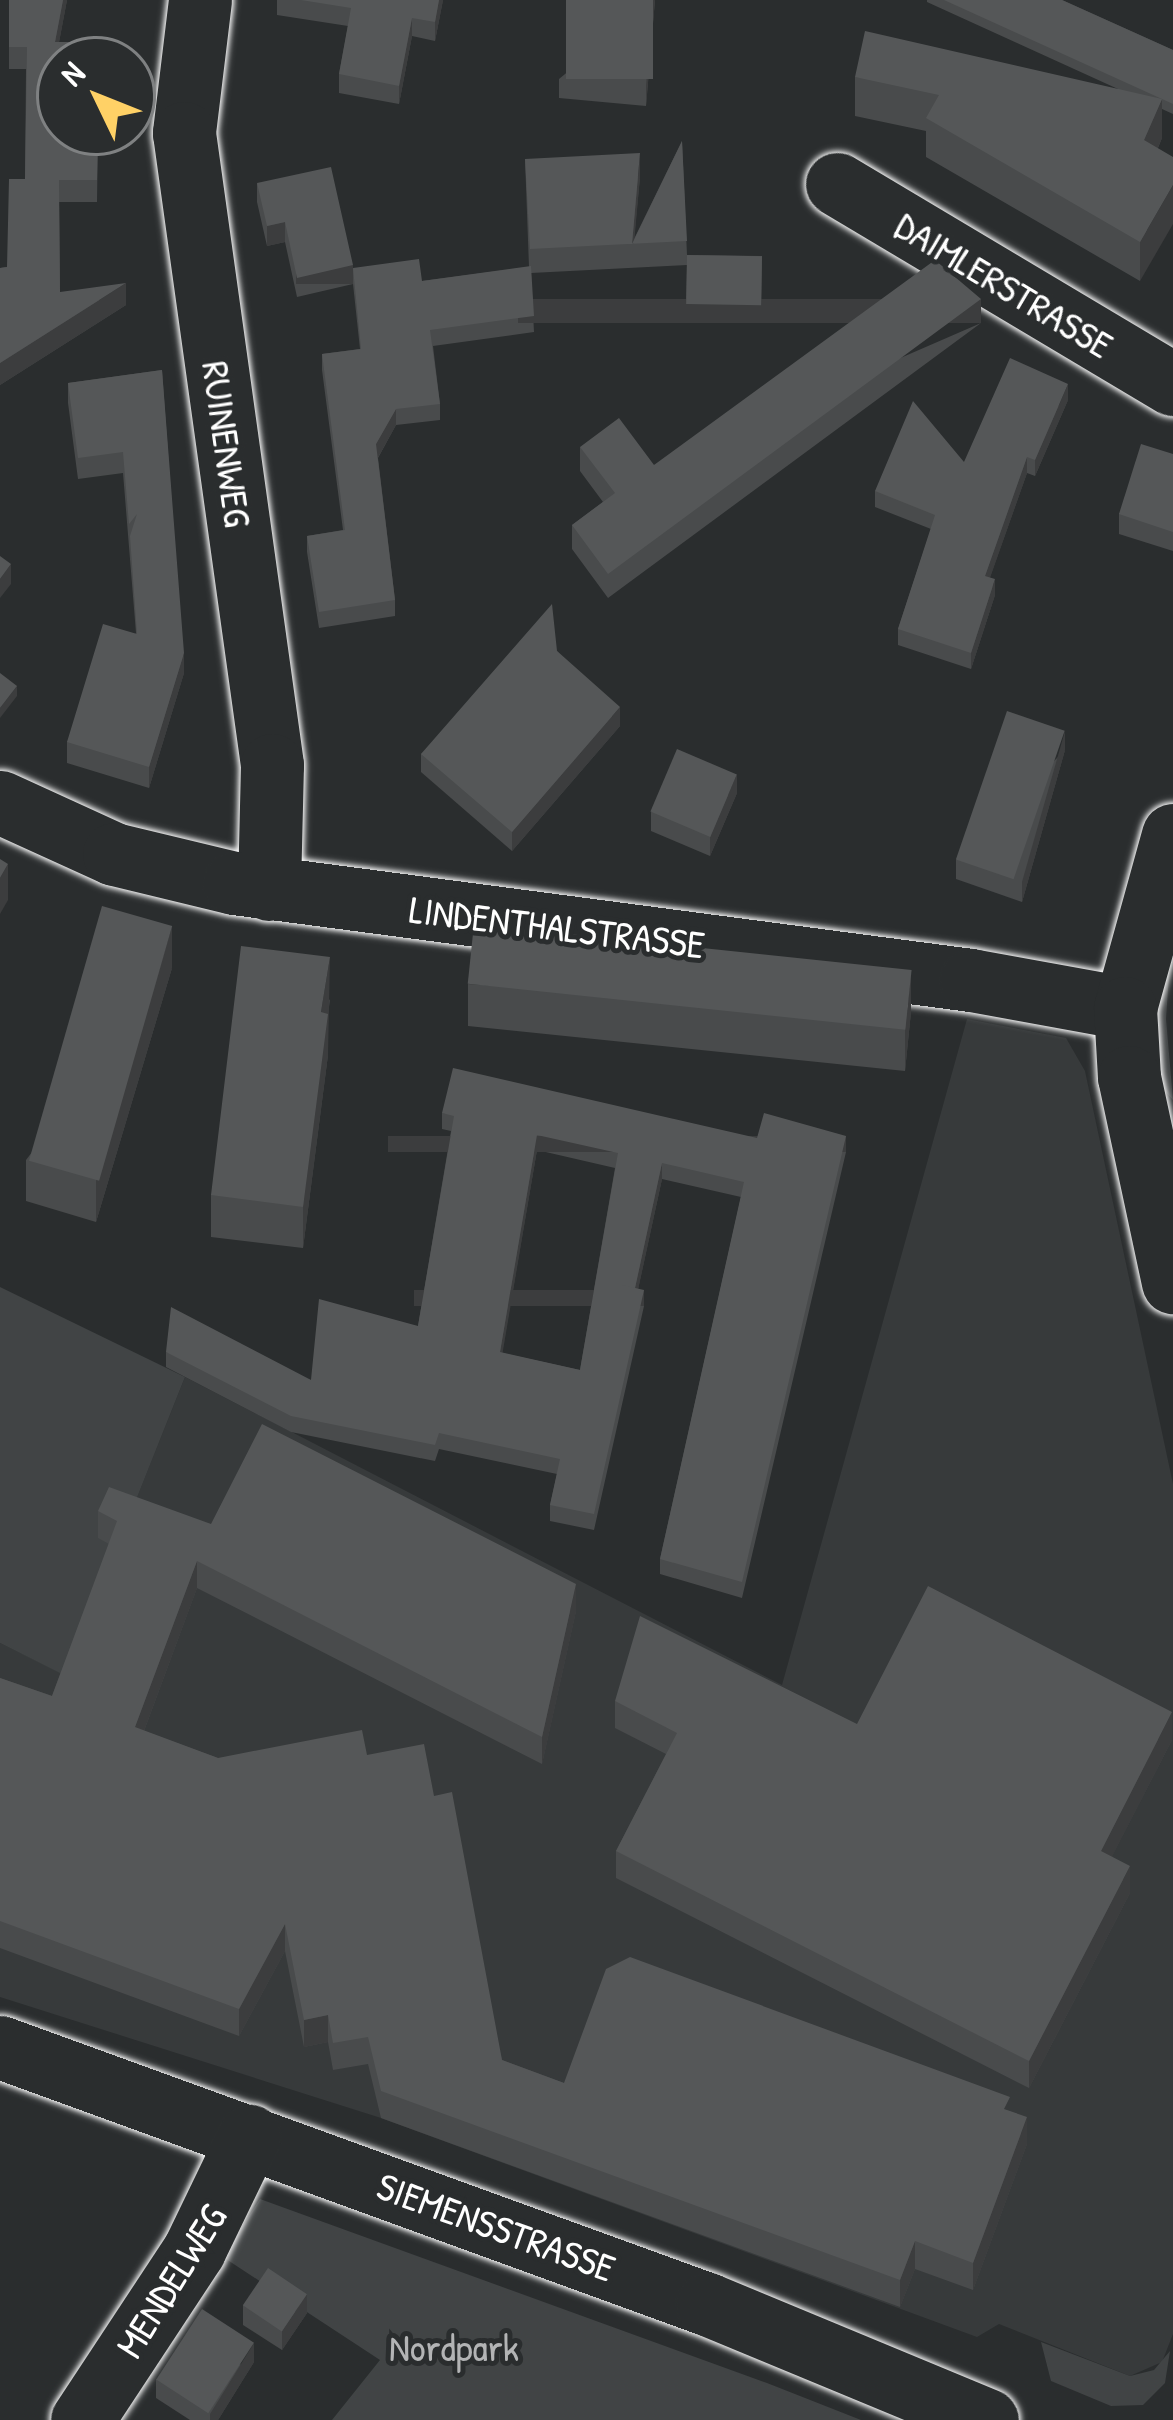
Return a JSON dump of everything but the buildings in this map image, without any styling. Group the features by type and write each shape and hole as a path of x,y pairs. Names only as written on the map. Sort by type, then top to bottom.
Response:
{"street":[{"name":"RUINENWEG","path":"200,0 184,134 272,765 269,889"},
{"name":"DAIMLERSTRASSE","path":"837,184 1173,384"},
{"name":"LINDENTHALSTRASSE","path":"0,802 114,854 269,889 971,980 1125,1008"},
{"path":"1173,835 1125,1008 1129,1076 1173,1282"},
{"name":"SIEMENSSTRASSE","path":"0,2047 706,2304 987,2420"},
{"name":"MENDELWEG","path":"82,2420 194,2250 249,2135"}],"shaded area":[{"path":"967,1019 1066,1038 1085,1071 1173,1484 1173,2334 1162,2362 1130,2376 999,2324 977,2337 381,2118 0,1997 0,1643 66,1675 185,1377 782,1685"}],"green space":[{"path":"1173,916 1166,1019 1173,1100 1157,1082 1152,1017"},
{"path":"0,1287 185,1377 66,1676 0,1643"},
{"name":"Nordpark","path":"260,2199 861,2420 332,2420 380,2360 223,2257"},
{"path":"1041,2342 1130,2376 1154,2370 1170,2351 1165,2383 1143,2405 1111,2406 1051,2381"}]}
